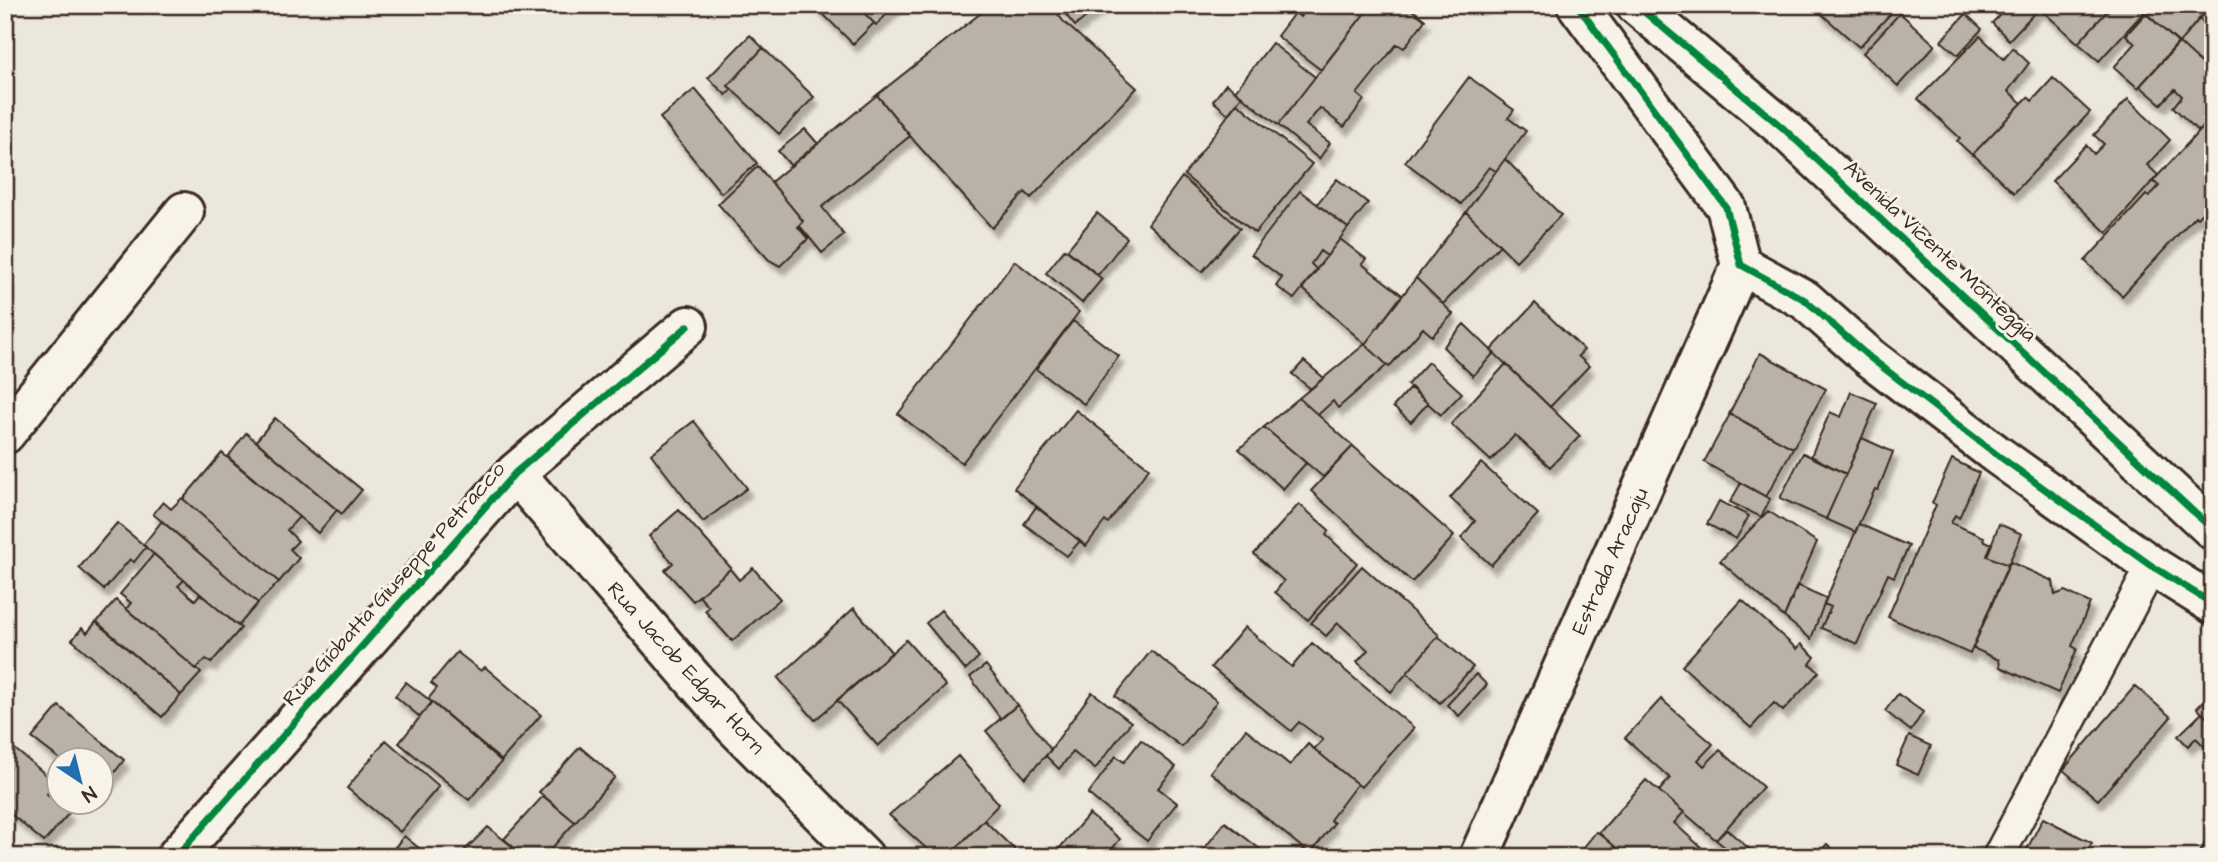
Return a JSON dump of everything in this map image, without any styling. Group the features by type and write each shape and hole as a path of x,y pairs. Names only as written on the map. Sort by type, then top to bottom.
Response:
{"street":[{"path":"1577,5 1726,208 1741,265 1805,300 1867,356 2152,566 2213,604"},
{"name":"Avenida Vicente Monteggia","path":"1636,5 1783,128 2213,530"},
{"path":"5,433 184,212"},
{"name":"Estrada Aracaju","path":"1479,857 1741,265"},
{"name":"Rua Giobatta Giuseppe Petracco","path":"176,857 515,473 688,326"},
{"name":"Rua Jacob Edgar Horn","path":"515,473 734,726 864,857"}],"lane":[{"path":"1998,857 2152,566"}],"building":[{"path":"814,5 856,5 874,23 853,44"},
{"path":"856,5 896,5 876,25"},
{"path":"991,5 1051,5 1064,22 1137,88 1031,198 1025,192 992,228 877,95"},
{"path":"1058,5 1101,5 1075,26"},
{"path":"1310,5 1363,5 1368,9 1321,70 1277,36 1295,12 1300,17"},
{"path":"1371,5 1406,5 1425,20 1404,48 1397,44 1357,94 1364,100 1344,127 1320,108 1306,125 1330,143 1319,159 1278,125"},
{"path":"1822,5 1899,5 1859,47 1817,10"},
{"path":"2010,5 2113,5 2078,43 2039,8 2009,40 1992,23"},
{"path":"2113,5 2137,5 2144,12 2099,61 2078,43"},
{"path":"2154,5 2211,5 2179,43 2146,14"},
{"path":"1900,13 1935,45 1898,86 1863,53"},
{"path":"2146,13 2178,43 2138,88 2114,67 2135,44 2126,35"},
{"path":"1966,14 1982,29 1958,55 1941,41"},
{"path":"2199,19 2213,32 2213,74 2179,43"},
{"path":"750,35 763,48 728,86 732,89 726,95 708,78"},
{"path":"1980,36 2004,59 2013,48 2029,63 2008,91 2022,103 1972,155 1957,141 1960,138 1918,99"},
{"path":"1272,43 1315,77 1278,125 1235,91"},
{"path":"2179,43 2213,74 2213,116 2199,132 2173,107 2182,96 2175,89 2161,104 2140,86"},
{"path":"763,48 814,97 779,134 728,86"},
{"path":"1469,77 1514,110 1508,118 1526,131 1496,171 1489,167 1461,204 1405,162"},
{"path":"2053,78 2090,112 2014,193 1973,154 2028,97 2032,101"},
{"path":"1226,84 1242,96 1228,114 1213,101"},
{"path":"695,89 757,163 721,193 660,118"},
{"path":"877,95 910,136 822,207 844,235 822,253 799,225 803,221 771,182"},
{"path":"2128,99 2170,140 2147,165 2158,175 2107,233 2052,181 2086,145 2094,154 2104,144 2094,135"},
{"path":"1237,103 1312,164 1255,233 1184,175"},
{"path":"2213,116 2213,202 2197,218 2195,216 2122,296 2085,261 2146,195 2149,197 2159,186 2153,181"},
{"path":"805,129 818,144 791,166 778,151"},
{"path":"1505,159 1561,215 1516,261 1466,212"},
{"path":"758,166 803,221 798,227 808,239 780,266 769,260 718,204"},
{"path":"1182,177 1240,228 1202,272 1148,224"},
{"path":"1337,179 1368,203 1348,228 1317,204"},
{"path":"1300,191 1348,228 1327,256 1320,251 1311,264 1317,270 1294,299 1276,286 1282,278 1251,254"},
{"path":"1466,212 1500,245 1443,304 1416,278"},
{"path":"1097,213 1127,238 1098,275 1067,250"},
{"path":"1340,239 1366,259 1362,264 1402,295 1365,344 1302,288"},
{"path":"1065,249 1102,279 1082,303 1046,273"},
{"path":"1015,261 1079,312 962,463 898,414"},
{"path":"1416,278 1453,314 1432,336 1423,328 1389,367 1365,344"},
{"path":"1535,303 1584,350 1578,356 1589,366 1550,407 1491,350"},
{"path":"1073,321 1119,356 1084,404 1036,369"},
{"path":"1464,324 1494,353 1473,376 1443,347"},
{"path":"1365,344 1387,365 1338,408 1333,401 1318,415 1299,398"},
{"path":"1760,353 1826,389 1793,448 1729,414"},
{"path":"1304,361 1324,378 1311,389 1292,374"},
{"path":"1428,362 1462,393 1441,415 1407,385"},
{"path":"1506,364 1580,436 1550,467 1515,435 1491,461 1451,424"},
{"path":"1411,387 1428,403 1411,422 1393,407"},
{"path":"1851,392 1877,403 1846,474 1811,456 1830,412 1841,417"},
{"path":"1299,398 1353,446 1323,477 1264,427"},
{"path":"1076,410 1149,468 1108,523 1105,521 1086,546 1014,488"},
{"path":"1730,414 1793,448 1766,497 1704,462"},
{"path":"275,418 362,490 342,514 256,441"},
{"path":"694,421 747,488 703,522 651,454"},
{"path":"1264,427 1306,463 1283,489 1239,449"},
{"path":"246,433 337,510 318,533 228,457"},
{"path":"1862,438 1893,452 1878,490 1875,489 1855,532 1826,519"},
{"path":"1353,446 1454,536 1412,582 1311,491"},
{"path":"222,453 299,517 287,530 298,541 290,549 299,558 279,582 183,499"},
{"path":"1803,453 1846,474 1826,519 1780,498"},
{"path":"1952,459 1979,473 1959,518 1955,515 1951,523 1984,537 1983,540 1992,544 1987,556 2008,565 1970,654 1888,617 1936,505 1932,503"},
{"path":"1481,463 1538,514 1491,565 1461,538 1475,521 1450,498"},
{"path":"1741,483 1770,499 1761,517 1730,502"},
{"path":"182,498 279,582 258,603 153,514 163,502 171,509"},
{"path":"1719,501 1749,516 1736,539 1707,524"},
{"path":"1299,504 1329,530 1326,535 1357,563 1308,620 1275,592 1284,581 1254,554"},
{"path":"1036,507 1080,541 1067,556 1024,524"},
{"path":"679,510 731,568 693,601 665,570 673,563 649,536"},
{"path":"1768,511 1817,542 1784,617 1720,561"},
{"path":"162,521 258,603 238,626 143,545"},
{"path":"117,523 146,547 134,562 130,559 104,590 79,568"},
{"path":"1859,524 1909,546 1894,577 1888,574 1857,644 1821,628 1831,607 1824,604"},
{"path":"1999,524 2022,534 2008,565 1987,556"},
{"path":"154,554 184,580 178,586 195,600 200,594 241,628 211,663 206,659 196,669 126,609 131,603 120,594"},
{"path":"2010,562 2053,581 2055,595 2065,591 2090,603 2072,646 2077,649 2058,693 2000,667 1999,660 1973,648"},
{"path":"1362,566 1439,635 1391,692 1357,662 1368,650 1338,623 1326,636 1311,623"},
{"path":"753,568 780,599 732,641 705,611 709,607 699,596 730,569 739,580"},
{"path":"1797,585 1826,598 1811,639 1784,617"},
{"path":"116,600 201,673 181,695 97,622"},
{"path":"1742,600 1797,649 1801,644 1815,657 1810,664 1819,672 1783,711 1774,703 1751,728 1682,666"},
{"path":"854,608 892,653 815,720 778,678"},
{"path":"941,610 979,657 965,670 926,623"},
{"path":"96,622 181,695 162,717 72,640 82,628 87,633"},
{"path":"1245,627 1292,667 1312,643 1414,728 1361,787 1314,749 1323,740 1299,722 1291,731 1211,667"},
{"path":"1438,636 1473,667 1440,703 1407,673"},
{"path":"906,640 946,686 878,746 837,700"},
{"path":"1151,651 1217,701 1182,747 1115,696"},
{"path":"457,652 481,671 485,667 541,715 501,761 428,699 437,688 431,683"},
{"path":"986,665 1017,705 1001,719 970,677"},
{"path":"1476,674 1487,685 1459,716 1447,705"},
{"path":"406,682 432,702 420,717 395,696"},
{"path":"2135,686 2171,717 2098,800 2063,770"},
{"path":"1092,692 1131,722 1095,769 1073,752 1059,769 1046,756"},
{"path":"2213,692 2213,724 2197,708"},
{"path":"1898,694 1923,712 1911,731 1885,711"},
{"path":"1661,699 1713,744 1698,760 1704,766 1720,750 1763,787 1716,840 1659,791 1670,778 1625,738"},
{"path":"432,702 502,761 469,800 399,743"},
{"path":"1017,705 1051,750 1025,778 986,731"},
{"path":"59,706 107,746 46,746 46,749 32,738"},
{"path":"2202,713 2213,724 2213,755 2196,738 2188,746 2178,736"},
{"path":"1246,729 1290,765 1308,744 1357,784 1330,820 1334,823 1310,854 1210,772"},
{"path":"1909,736 1931,746 1918,775 1896,765"},
{"path":"386,740 439,786 400,832 347,788"},
{"path":"1141,740 1176,767 1158,788 1177,803 1147,841 1088,794 1116,756 1124,762"},
{"path":"5,741 46,775 46,816 66,816 44,842 5,809"},
{"path":"580,747 615,777 575,822 539,792"},
{"path":"116,753 124,760 116,771"},
{"path":"958,756 999,804 948,857 936,857 889,815"},
{"path":"1646,780 1684,812 1674,823 1712,857 1627,857 1599,833"},
{"path":"543,796 575,822 544,857 525,857 504,839"},
{"path":"1089,814 1120,839 1108,854 1111,857 1052,857"},
{"path":"2043,818 2092,843 2084,857 2023,857"},
{"path":"984,820 1021,856 948,857"},
{"path":"1225,822 1269,856 1269,857 1198,857"},
{"path":"2213,826 2213,857 2198,857"},
{"path":"488,827 514,848 505,857 458,857"},
{"path":"1726,829 1752,851 1747,857 1737,857 1716,840"},
{"path":"1596,832 1599,833 1627,857 1576,857"},
{"path":"404,836 430,857 387,857"},
{"path":"1827,844 1842,857 1815,857"}],"cycle path":[{"path":"1577,5 1726,207 1741,265 1805,300 1868,356 1996,454 2152,566 2213,604"},
{"path":"1636,5 1783,128 2213,530"},
{"path":"176,857 515,473 688,326"}]}
